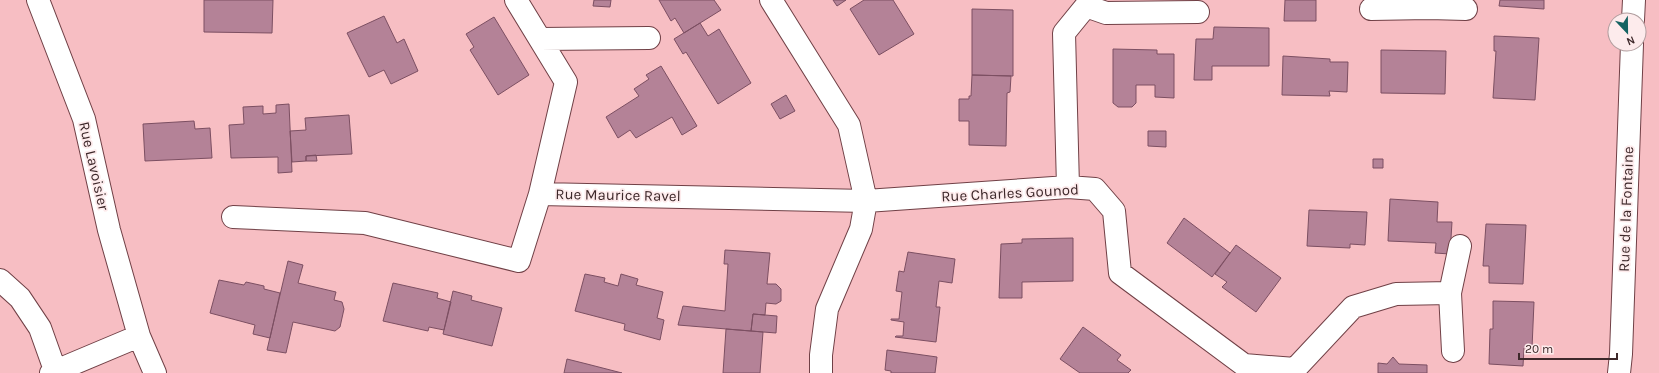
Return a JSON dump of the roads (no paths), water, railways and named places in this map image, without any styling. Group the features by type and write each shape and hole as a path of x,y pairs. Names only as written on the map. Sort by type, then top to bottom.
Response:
{"street":[{"name":"Rue Lavoisier","path":"38,0 84,119 109,230 139,336 155,373"},
{"path":"516,0 566,82 540,194"},
{"path":"772,0 849,125 866,201 861,229 827,309 821,355 821,373"},
{"path":"1633,12 1634,0"},
{"path":"1068,187 1064,33 1086,3 1106,13 1198,12"},
{"path":"1371,9 1429,4 1466,9"},
{"path":"540,39 649,38"},
{"name":"Rue de la Fontaine","path":"1619,373 1621,354 1632,52"},
{"name":"Rue Charles Gounod","path":"866,201 1068,187 1095,189 1114,211 1120,273 1244,365 1295,371 1353,307 1396,294 1450,293"},
{"name":"Rue Maurice Ravel","path":"232,217 365,223 519,261 540,194 866,201"},
{"path":"1453,351 1450,293 1460,246"},
{"path":"0,280 20,298 40,328 53,372 139,336"}]}
